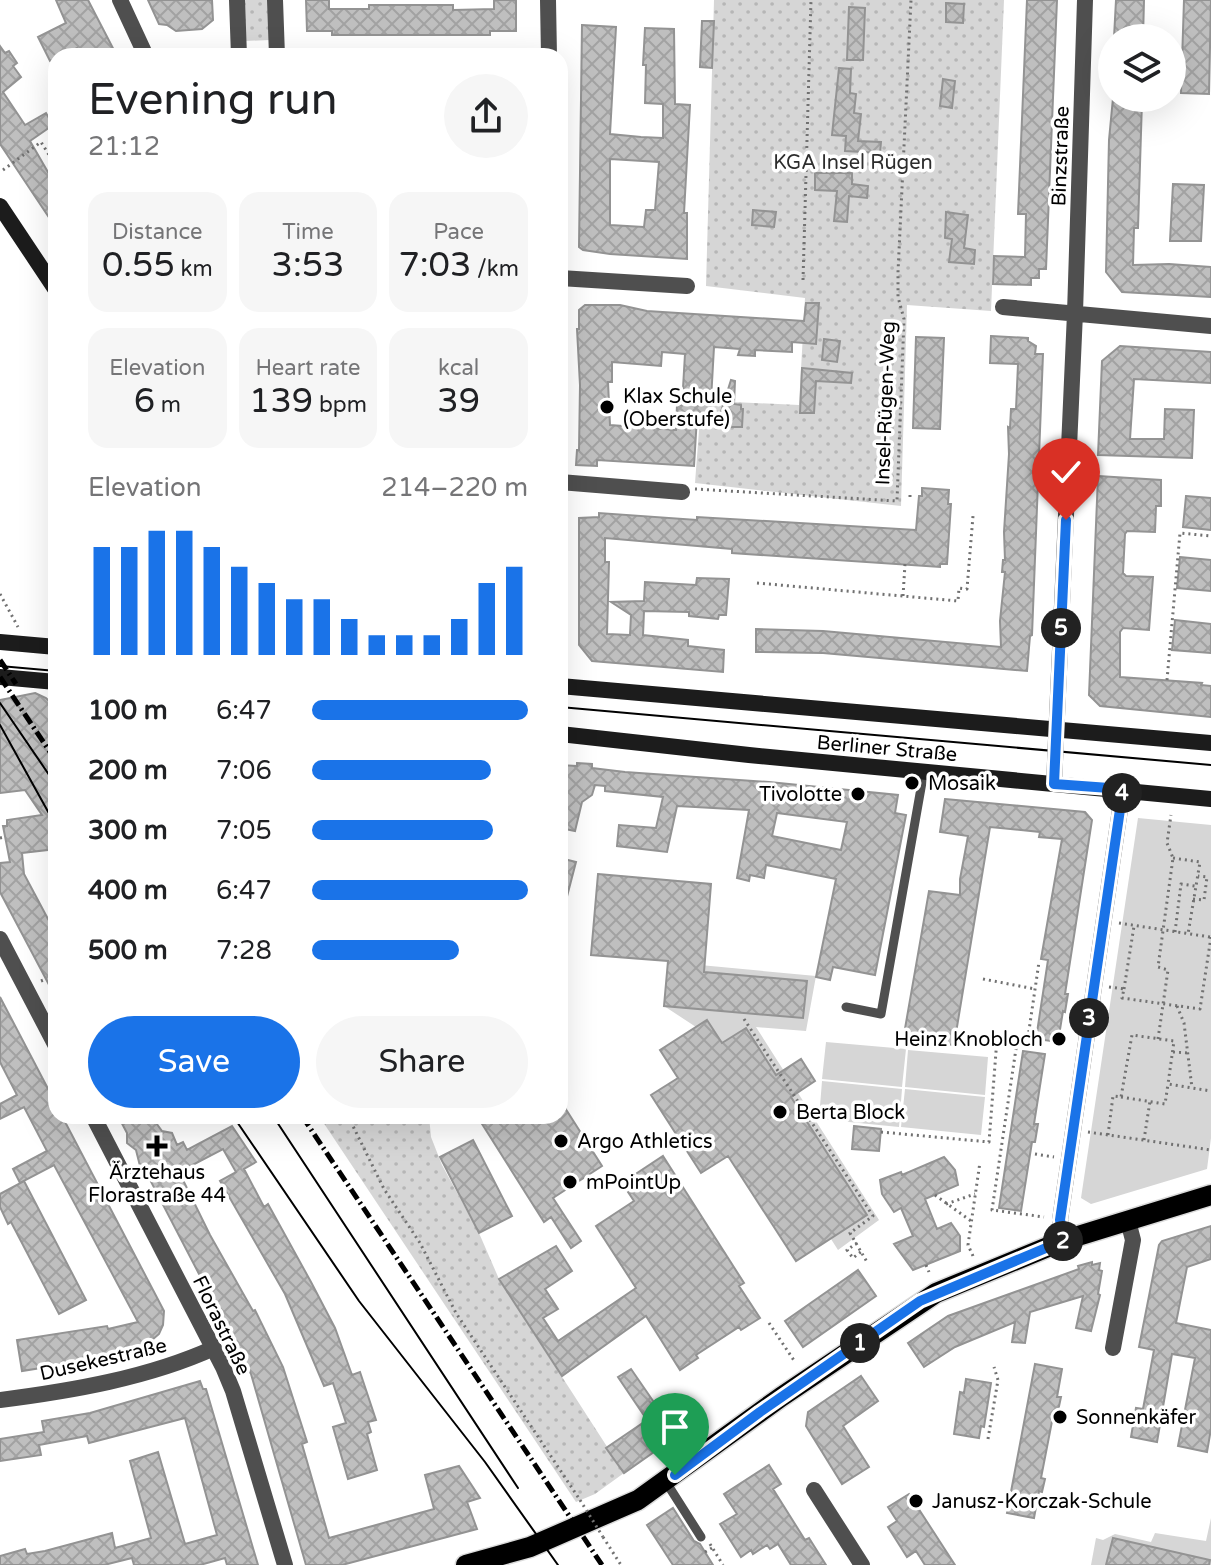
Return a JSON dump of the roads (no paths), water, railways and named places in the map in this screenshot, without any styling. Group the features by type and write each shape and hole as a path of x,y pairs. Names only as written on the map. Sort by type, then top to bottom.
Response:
{"main road":[{"path":"0,206 48,278"},
{"path":"0,642 48,646"},
{"path":"0,677 48,681"},
{"name":"Berliner Straße","path":"568,687 1211,743"},
{"name":"Berliner Straße","path":"568,735 1211,799"},
{"path":"466,1565 513,1559 530,1547 638,1500 920,1301 1065,1240 1211,1195"}],"street":[{"path":"120,0 142,48"},
{"path":"237,0 239,48"},
{"path":"275,0 277,48"},
{"path":"548,0 549,48"},
{"name":"Binzstraße","path":"1054,784 1085,0"},
{"path":"568,279 687,286"},
{"path":"1003,307 1211,326"},
{"path":"568,482 689,490"},
{"path":"1065,1240 1060,1220 1123,789"},
{"path":"0,939 6,966 48,1033"},
{"name":"Florastraße","path":"97,1124 214,1348 233,1391 285,1565"},
{"path":"1113,1348 1133,1240 1128,1221"},
{"name":"Dusekestraße","path":"0,1400 115,1380 189,1359 214,1348"},
{"path":"814,1490 862,1565"}],"lane":[{"path":"846,1007 881,1014 924,771"},
{"path":"666,1482 701,1537"}],"tram line":[{"path":"0,666 48,670"},
{"path":"0,703 48,773"},
{"path":"568,708 1211,765"},
{"path":"0,725 48,812"},
{"path":"238,1124 359,1301 485,1462 558,1565"},
{"path":"278,1124 518,1488"}],"railway":[{"path":"0,660 16,684"},
{"path":"0,677 48,749"},
{"path":"307,1124 602,1565"}],"place":[{"name":"Klax Schule (Oberstufe)","path":"607,407"},
{"name":"Mosaik","path":"912,783"},
{"name":"Tivolotte","path":"858,794"},
{"name":"Heinz Knobloch","path":"1059,1039"},
{"name":"Berta Block","path":"780,1112"},
{"name":"Argo Athletics","path":"561,1141"},
{"name":"Ärztehaus Florastraße 44","path":"157,1146"},
{"name":"mPointUp","path":"570,1182"},
{"name":"Sonnenkäfer","path":"1060,1417"},
{"name":"Janusz-Korczak-Schule","path":"916,1501"}],"park label":[{"name":"KGA Insel Rügen","path":"853,162"}]}
